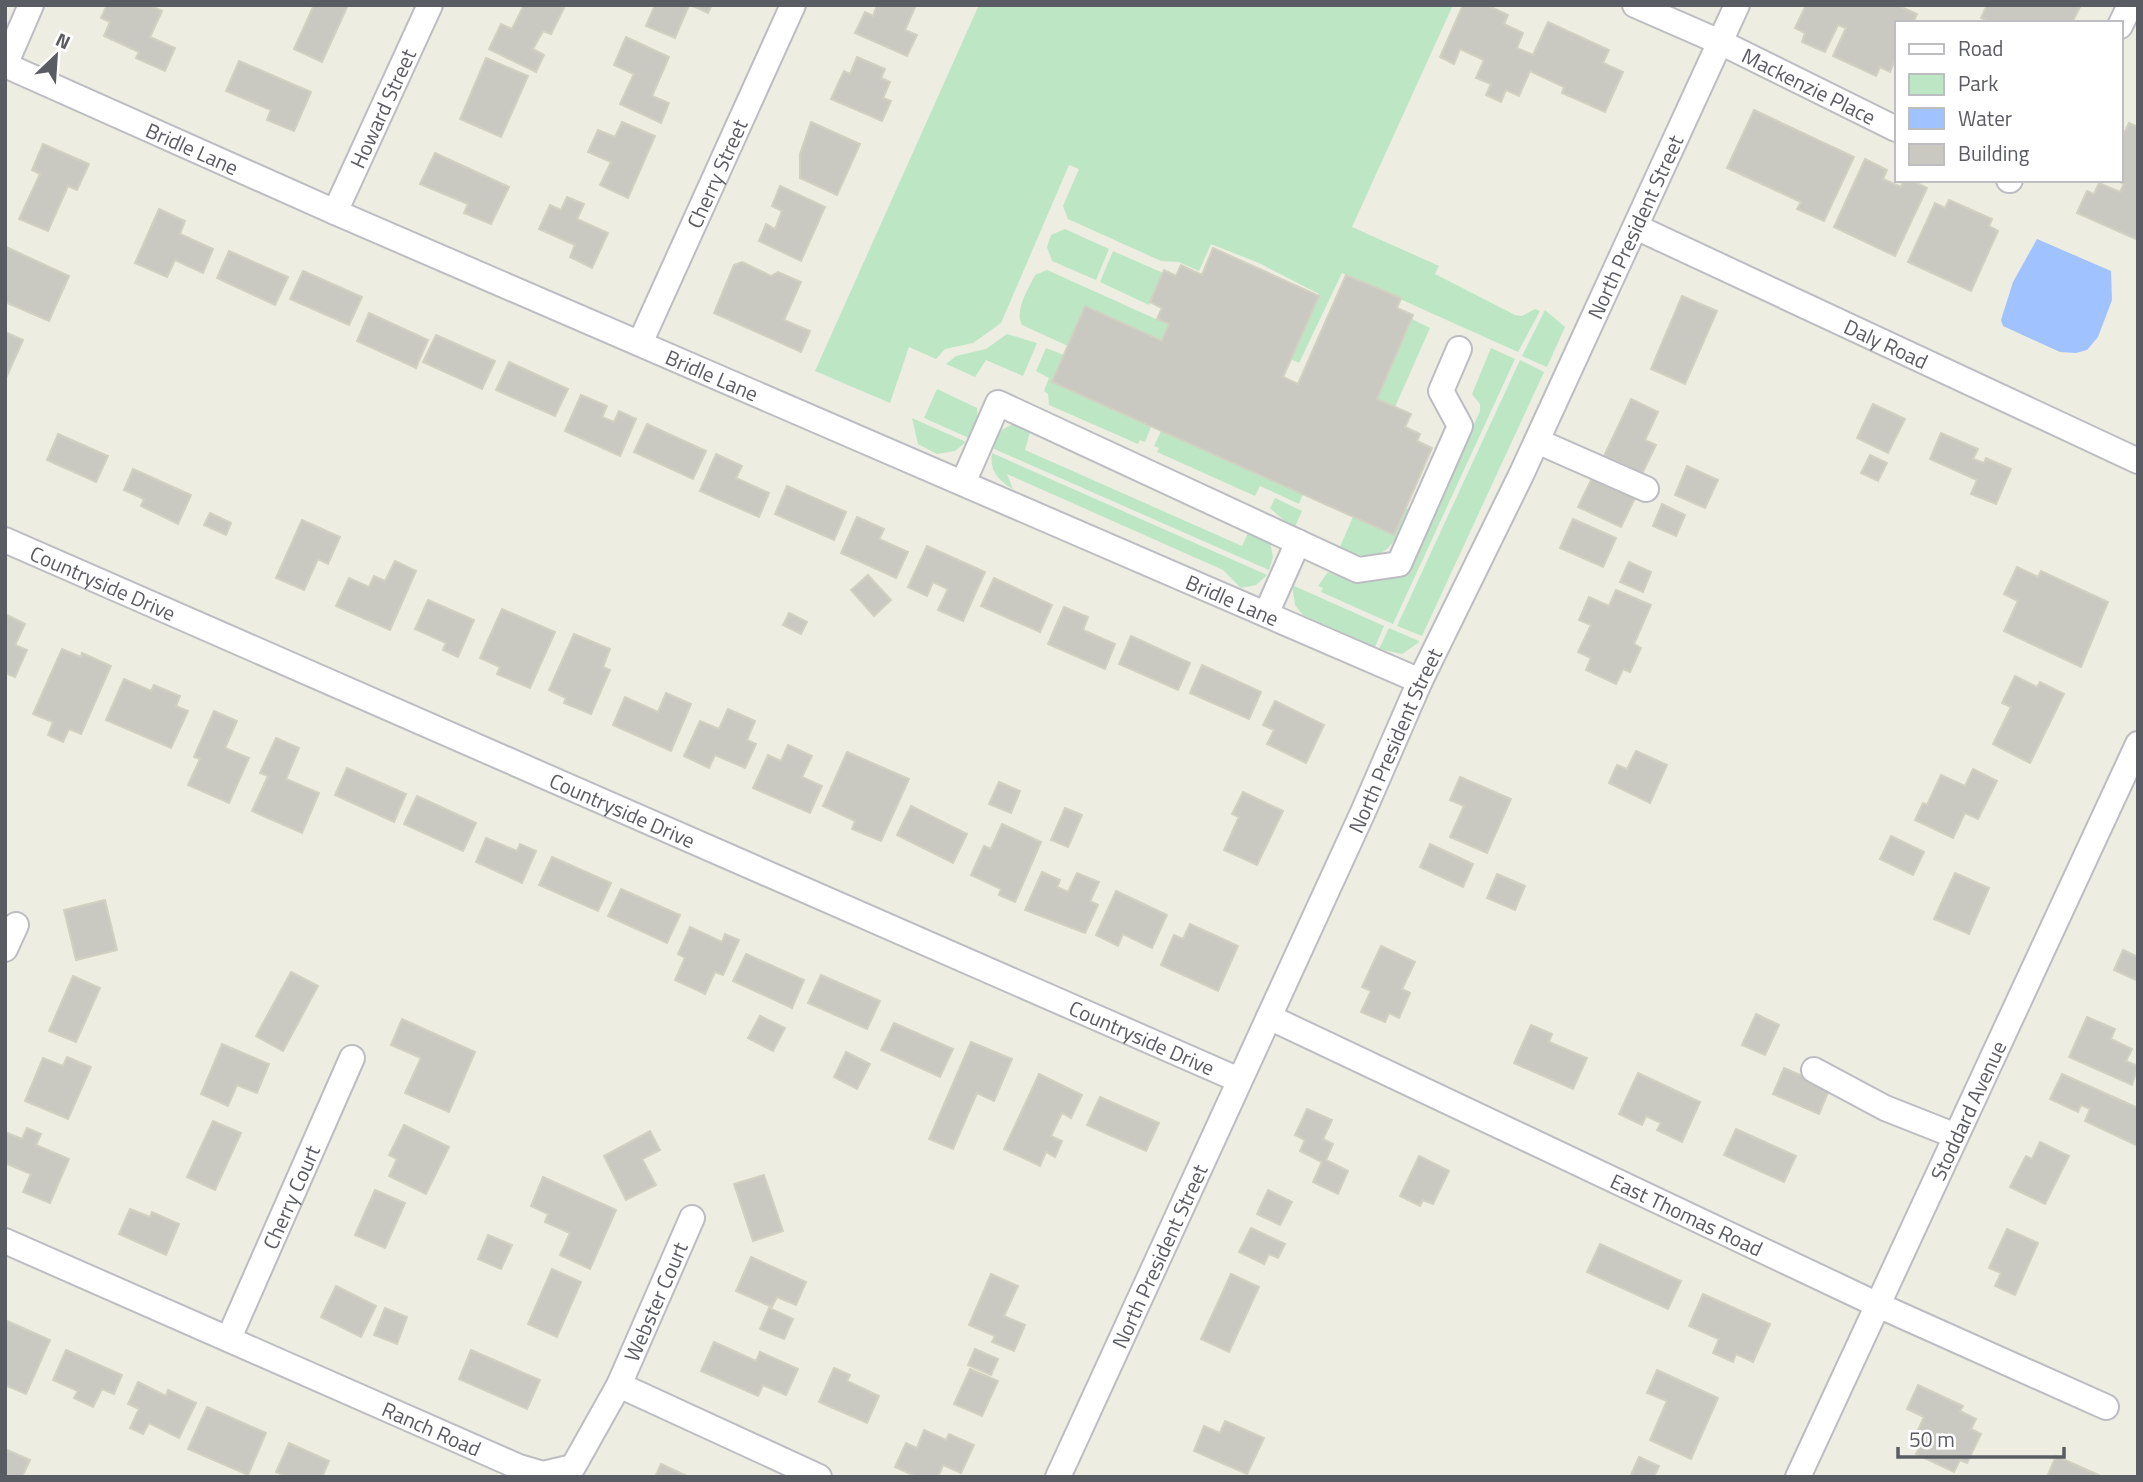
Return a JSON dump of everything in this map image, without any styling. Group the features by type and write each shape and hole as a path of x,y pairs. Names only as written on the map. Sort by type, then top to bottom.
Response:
{"street":[{"path":"5,65 31,5"},
{"name":"Howard Street","path":"335,212 430,5"},
{"name":"Cherry Street","path":"640,343 793,5"},
{"name":"Mackenzie Place","path":"1635,5 1722,43 1895,129"},
{"name":"North President Street","path":"1058,1477 1420,681 1537,441 1722,43 1737,5"},
{"path":"2122,22 2130,5"},
{"name":"Bridle Lane","path":"5,65 335,212 1420,681"},
{"name":"Daly Road","path":"1636,227 2138,461"},
{"path":"963,483 998,403 1358,570 1399,564 1460,426 1441,391 1459,349"},
{"path":"1537,441 1646,489"},
{"name":"Countryside Drive","path":"5,540 1239,1080"},
{"path":"1266,614 1298,542"},
{"name":"Stoddard Avenue","path":"1798,1477 2138,744"},
{"path":"5,949 16,925"},
{"name":"East Thomas Road","path":"1269,1017 1878,1305 2106,1407"},
{"name":"Cherry Court","path":"229,1338 352,1058"},
{"path":"1814,1070 1885,1108 1956,1136"},
{"name":"Webster Court","path":"619,1385 692,1218"},
{"name":"Ranch Road","path":"5,1241 519,1467 543,1474 573,1467 619,1385"},
{"path":"619,1385 819,1477"}],"green space":[{"path":"979,5 1453,5 1352,227 1439,266 1435,274 1515,315 1522,316 1535,309 1540,311 1518,352 1342,273 1299,363 1291,359 1319,294 1259,263 1211,244 1199,271 1179,262 1161,261 1068,219 1063,206 1079,169 1069,165 1001,323 973,343 945,349 936,359 909,347 890,403 815,371"},
{"path":"1065,229 1109,249 1096,280 1052,261 1047,247 1051,235"},
{"path":"1113,251 1163,273 1149,305 1100,282"},
{"path":"1047,270 1169,325 1162,341 1085,306 1068,346 1022,325 1020,314 1026,294 1035,275"},
{"path":"1545,310 1565,327 1547,367 1522,356"},
{"path":"1412,319 1430,328 1395,407 1377,399"},
{"path":"1007,334 1037,343 1023,376 986,360 975,377 946,364 956,356 986,349"},
{"path":"1046,348 1064,355 1052,382 1151,427 1145,442 1140,440 1138,444 1049,405 1048,394 1044,391 1049,378 1036,371"},
{"path":"1491,348 1515,359 1393,624 1321,592 1323,588 1318,586 1328,572 1351,579 1372,581 1393,576 1413,562 1480,411 1480,404 1472,394"},
{"path":"1520,360 1544,372 1422,636 1397,626"},
{"path":"937,389 977,408 978,418 969,438 924,418"},
{"path":"912,418 966,442 955,451 937,454 918,444"},
{"path":"1011,425 1021,426 1030,432 1025,450 1242,546 1249,531 1270,542 1273,557 1269,570 992,448 1000,431"},
{"path":"1161,431 1303,494 1299,504 1260,486 1255,496 1157,452 1159,448 1154,446"},
{"path":"992,453 1267,575 1256,585 1241,588 1223,570 1007,474 1013,489 996,475 992,465"},
{"path":"1275,498 1302,511 1294,529 1270,508"},
{"path":"1406,508 1410,510 1404,524 1392,544 1385,550 1367,556 1339,549 1353,517"},
{"path":"1292,585 1384,626 1375,647 1303,615 1295,605"},
{"path":"1389,628 1419,641 1402,654 1379,649"}],"water":[{"path":"2037,239 2111,271 2112,300 2098,337 2087,350 2076,353 2060,352 2003,326 2001,320 2013,282"}],"building":[{"path":"107,5 149,5 162,11 150,37 175,48 165,71 136,58 139,52 104,36 110,22 101,18"},
{"path":"314,5 348,5 322,62 294,49"},
{"path":"524,5 557,5 564,8 551,34 543,31 533,49 544,55 536,72 489,49 501,24 512,29"},
{"path":"655,5 689,5 675,38 646,26"},
{"path":"691,5 712,5 708,13"},
{"path":"877,5 916,5 905,30 917,35 907,56 855,33 865,12 873,16"},
{"path":"1463,5 1487,5 1508,15 1504,24 1523,33 1517,48 1533,55 1548,22 1609,50 1603,63 1623,72 1605,112 1562,93 1564,87 1530,71 1519,96 1506,90 1501,102 1486,95 1491,84 1476,78 1484,60 1460,49 1454,64 1440,57"},
{"path":"1806,5 1897,5 1917,14 1914,21 1895,21 1895,60 1890,72 1880,67 1876,76 1833,56 1846,28 1838,25 1825,52 1802,42 1805,33 1795,28"},
{"path":"1987,5 2081,5 2073,21 1988,21 1981,18"},
{"path":"626,37 669,57 652,96 669,103 661,123 620,104 634,74 614,65"},
{"path":"857,57 885,69 881,78 890,82 883,98 891,101 882,121 831,99 844,71 850,74"},
{"path":"486,58 528,76 501,137 460,119"},
{"path":"239,61 311,92 294,131 267,120 271,110 226,91"},
{"path":"1754,110 1854,157 1824,221 1797,209 1801,202 1727,168"},
{"path":"622,122 655,136 628,198 600,185 611,162 588,152 598,130 615,137"},
{"path":"811,122 860,144 837,195 800,178 800,154"},
{"path":"2129,123 2138,127 2138,240 2077,213 2087,191 2094,194 2099,183 2120,192 2124,184 2120,182 2122,132 2124,133"},
{"path":"43,144 89,164 77,190 68,186 48,231 19,219 40,174 32,170"},
{"path":"435,153 509,187 491,224 464,213 468,204 420,184"},
{"path":"1865,159 1887,170 1883,179 1901,187 1903,182 1915,182 1927,188 1895,256 1834,227"},
{"path":"780,186 825,207 801,261 759,241 766,224 775,229 782,211 772,206"},
{"path":"567,197 584,204 577,219 608,233 592,268 570,257 575,245 539,229 550,205 561,210"},
{"path":"1949,200 1992,219 1989,226 1998,231 1971,291 1908,262 1935,203 1945,208"},
{"path":"159,209 185,221 180,234 213,249 203,273 175,260 167,277 135,263"},
{"path":"6,247 69,276 49,321 5,302"},
{"path":"1213,248 1319,296 1283,377 1298,384 1346,275 1401,298 1397,308 1413,315 1377,399 1411,414 1405,427 1420,434 1417,441 1432,448 1394,535 1052,382 1085,306 1162,341 1169,324 1157,319 1162,308 1150,302 1164,270 1176,276 1181,265 1202,275"},
{"path":"229,251 288,277 275,305 217,278"},
{"path":"742,262 771,276 778,272 801,282 784,320 810,331 801,352 714,313 734,265"},
{"path":"303,271 362,297 349,325 290,299"},
{"path":"1682,296 1717,311 1685,384 1651,369"},
{"path":"369,313 428,340 416,368 357,341"},
{"path":"5,332 23,340 5,380"},
{"path":"436,335 495,361 482,389 423,362"},
{"path":"509,362 568,389 555,416 496,390"},
{"path":"581,395 607,406 602,417 614,422 619,411 636,419 620,456 565,431"},
{"path":"1631,399 1658,412 1645,440 1656,445 1642,474 1604,456"},
{"path":"1873,404 1905,419 1888,453 1857,438"},
{"path":"647,424 706,451 693,479 634,452"},
{"path":"1941,433 1978,449 1973,459 1984,463 1986,458 2011,469 1996,504 1971,494 1977,480 1930,459"},
{"path":"58,434 108,456 96,482 47,460"},
{"path":"716,454 742,466 736,478 769,493 759,517 700,491"},
{"path":"1870,455 1887,463 1878,481 1861,473"},
{"path":"1687,466 1718,480 1705,508 1675,495"},
{"path":"133,469 191,495 178,524 141,506 144,499 124,490"},
{"path":"1592,478 1635,498 1621,527 1578,507"},
{"path":"787,486 846,512 834,540 775,514"},
{"path":"1662,504 1685,515 1676,536 1653,526"},
{"path":"210,513 231,523 226,535 204,525"},
{"path":"857,517 884,529 879,539 908,552 896,578 841,553"},
{"path":"1573,519 1616,538 1603,567 1560,548"},
{"path":"302,520 340,537 328,564 318,559 304,590 276,578"},
{"path":"927,546 985,572 963,621 938,610 948,589 933,582 927,596 908,587"},
{"path":"395,561 416,571 390,630 336,606 349,578 369,587 374,576 385,581"},
{"path":"1629,562 1651,572 1643,592 1620,582"},
{"path":"2017,567 2038,577 2041,571 2108,602 2081,667 2004,631 2018,601 2004,594"},
{"path":"868,575 891,600 874,616 851,590"},
{"path":"994,578 1052,605 1040,632 981,606"},
{"path":"1616,590 1651,605 1634,644 1641,648 1630,672 1623,669 1616,684 1586,670 1591,658 1578,652 1591,625 1579,620 1589,597 1609,606"},
{"path":"428,600 474,620 458,657 443,650 446,643 415,629"},
{"path":"1064,607 1088,617 1083,630 1115,644 1105,669 1048,644"},
{"path":"502,609 555,632 530,688 497,674 500,667 480,658"},
{"path":"789,613 807,622 801,634 783,625"},
{"path":"5,614 25,624 15,645 27,650 15,677 5,673"},
{"path":"574,634 610,649 603,667 610,670 591,714 564,703 566,698 549,690"},
{"path":"1131,636 1190,663 1178,690 1119,664"},
{"path":"62,649 81,657 82,653 111,666 81,734 69,729 63,742 48,735 53,722 33,714"},
{"path":"1202,665 1261,692 1249,719 1190,693"},
{"path":"2015,676 2037,687 2040,682 2064,694 2030,763 1993,744 2011,707 2002,703"},
{"path":"124,679 151,691 154,685 180,696 176,706 188,711 171,748 106,720"},
{"path":"666,693 691,704 671,751 613,725 625,697 658,712"},
{"path":"1275,701 1324,725 1306,763 1267,744 1274,730 1263,725"},
{"path":"728,709 755,721 747,740 756,744 745,768 715,755 709,768 684,756 700,721 719,729"},
{"path":"214,711 237,721 225,748 249,758 229,803 188,785 200,759 194,757"},
{"path":"276,738 299,748 286,779 319,793 302,833 252,811 268,776 260,773"},
{"path":"788,745 812,756 802,777 822,786 810,813 753,788 768,755 781,761"},
{"path":"1636,751 1667,765 1650,803 1609,783 1617,765 1627,769"},
{"path":"847,752 909,779 881,841 852,829 855,821 823,806"},
{"path":"347,768 406,794 394,822 335,795"},
{"path":"1973,769 1997,781 1978,819 1965,813 1953,838 1915,820 1923,803 1927,805 1941,775 1965,786"},
{"path":"1460,777 1511,799 1487,853 1450,837 1464,806 1450,800"},
{"path":"999,782 1020,791 1011,813 989,804"},
{"path":"1243,792 1283,811 1257,865 1224,850 1239,817 1232,814"},
{"path":"417,796 476,823 463,851 404,824"},
{"path":"911,806 967,834 953,863 897,835"},
{"path":"1065,808 1082,815 1068,847 1051,840"},
{"path":"1002,824 1041,842 1015,902 999,895 1001,889 971,875 984,846 991,849"},
{"path":"1891,836 1924,852 1913,875 1880,859"},
{"path":"486,838 517,851 520,844 536,851 522,883 476,862"},
{"path":"1430,844 1473,864 1463,887 1420,867"},
{"path":"552,857 611,883 598,911 539,885"},
{"path":"1042,872 1060,880 1057,887 1068,892 1077,873 1099,882 1090,901 1098,905 1085,933 1025,910"},
{"path":"1955,873 1989,888 1969,934 1934,919"},
{"path":"1497,874 1525,886 1515,910 1487,898"},
{"path":"621,889 680,915 667,943 608,916"},
{"path":"1116,891 1167,915 1152,948 1123,934 1118,946 1096,935"},
{"path":"105,900 117,950 76,960 64,910"},
{"path":"1190,924 1238,946 1218,991 1161,965 1174,935 1183,939"},
{"path":"690,927 722,942 725,934 739,940 723,975 715,972 705,994 675,980 685,958 678,954"},
{"path":"1381,946 1415,962 1402,989 1410,993 1399,1018 1389,1013 1385,1022 1361,1012 1371,991 1362,987"},
{"path":"2123,950 2138,957 2138,981 2114,970"},
{"path":"746,954 804,980 792,1008 733,981"},
{"path":"291,972 318,986 283,1051 256,1036"},
{"path":"821,975 880,1001 867,1029 808,1003"},
{"path":"73,976 100,988 76,1042 49,1031"},
{"path":"1756,1014 1779,1025 1765,1055 1742,1045"},
{"path":"760,1016 785,1028 773,1051 748,1038"},
{"path":"2087,1017 2115,1029 2111,1039 2132,1049 2126,1061 2138,1066 2132,1085 2069,1057"},
{"path":"402,1019 475,1052 449,1112 405,1093 421,1058 391,1045"},
{"path":"894,1023 953,1049 940,1077 881,1050"},
{"path":"1531,1025 1552,1034 1549,1042 1587,1058 1573,1089 1514,1063"},
{"path":"971,1042 1012,1059 994,1101 977,1093 953,1149 929,1139"},
{"path":"222,1044 269,1064 257,1093 237,1085 228,1106 201,1094"},
{"path":"846,1052 870,1064 857,1089 834,1077"},
{"path":"67,1057 91,1067 68,1119 25,1101 43,1058 63,1066"},
{"path":"1784,1068 1830,1088 1819,1114 1773,1094"},
{"path":"1638,1073 1700,1102 1682,1142 1657,1130 1661,1123 1646,1116 1642,1125 1619,1114"},
{"path":"1039,1074 1082,1095 1071,1118 1062,1113 1051,1136 1062,1141 1055,1157 1046,1152 1040,1166 1004,1149"},
{"path":"2062,1074 2138,1108 2138,1146 2085,1121 2090,1109 2081,1105 2078,1112 2050,1099"},
{"path":"1100,1097 1159,1123 1146,1151 1087,1125"},
{"path":"1307,1109 1332,1120 1323,1139 1333,1144 1326,1160 1348,1171 1338,1194 1313,1182 1322,1162 1300,1151 1305,1140 1295,1135"},
{"path":"213,1121 241,1133 215,1190 187,1177"},
{"path":"404,1125 449,1147 426,1194 389,1176 397,1159 389,1155"},
{"path":"27,1128 41,1134 36,1145 69,1159 50,1203 23,1192 31,1174 5,1163 5,1132 22,1139"},
{"path":"1736,1129 1796,1156 1784,1182 1724,1155"},
{"path":"650,1131 660,1150 642,1159 656,1185 626,1200 604,1156"},
{"path":"2040,1142 2069,1156 2045,1204 2010,1187 2026,1156 2032,1159"},
{"path":"1419,1156 1449,1171 1433,1204 1423,1200 1420,1206 1400,1196"},
{"path":"764,1175 783,1231 753,1241 734,1184"},
{"path":"543,1177 616,1210 590,1269 560,1255 570,1233 545,1222 548,1214 531,1206"},
{"path":"375,1190 405,1203 385,1248 355,1235"},
{"path":"1268,1190 1292,1202 1280,1225 1257,1214"},
{"path":"130,1209 150,1217 152,1212 179,1224 166,1255 119,1234"},
{"path":"1251,1228 1285,1244 1278,1258 1269,1254 1264,1264 1239,1252"},
{"path":"2007,1229 2038,1243 2015,1295 1995,1286 2001,1273 1989,1268"},
{"path":"488,1235 512,1245 501,1269 478,1259"},
{"path":"1600,1244 1681,1281 1668,1309 1587,1272"},
{"path":"751,1257 806,1282 796,1305 777,1297 772,1307 736,1291"},
{"path":"552,1269 581,1282 557,1337 528,1324"},
{"path":"991,1274 1018,1286 1004,1316 1025,1325 1014,1351 992,1342 995,1336 969,1325"},
{"path":"1231,1274 1259,1287 1229,1352 1201,1339"},
{"path":"336,1286 376,1306 361,1337 321,1317"},
{"path":"1703,1294 1770,1324 1753,1362 1736,1354 1733,1362 1713,1353 1719,1339 1689,1326"},
{"path":"385,1308 407,1317 397,1344 374,1335"},
{"path":"769,1308 793,1319 784,1339 760,1329"},
{"path":"5,1320 50,1340 26,1394 5,1385"},
{"path":"714,1342 756,1361 760,1352 798,1369 786,1395 763,1385 758,1396 701,1371"},
{"path":"975,1349 998,1359 991,1375 968,1365"},
{"path":"66,1350 122,1375 114,1394 102,1389 93,1407 74,1398 78,1391 53,1380"},
{"path":"471,1350 540,1380 527,1409 459,1379"},
{"path":"834,1368 850,1375 847,1381 879,1396 867,1423 819,1402"},
{"path":"970,1369 998,1381 982,1416 954,1404"},
{"path":"1657,1370 1718,1398 1691,1459 1650,1440 1667,1401 1647,1393"},
{"path":"138,1382 166,1396 168,1390 196,1403 179,1438 149,1423 143,1434 130,1428 139,1409 128,1404"},
{"path":"1918,1385 1963,1406 1960,1411 1976,1419 1971,1429 1981,1434 1967,1463 1960,1460 1954,1472 1916,1454 1926,1434 1918,1430 1924,1417 1907,1409"},
{"path":"207,1407 266,1433 248,1475 188,1449"},
{"path":"1225,1421 1264,1438 1247,1474 1194,1451 1204,1426 1220,1433"},
{"path":"924,1430 946,1440 949,1434 974,1445 961,1473 943,1465 938,1477 917,1477 895,1467 906,1443 917,1448"},
{"path":"289,1443 329,1461 322,1477 288,1477 276,1472"},
{"path":"5,1449 30,1460 22,1477 5,1477"},
{"path":"2056,1456 2103,1477 2047,1477"},
{"path":"1639,1457 1659,1466 1654,1477 1630,1477"},
{"path":"661,1464 689,1477 655,1477"}]}
